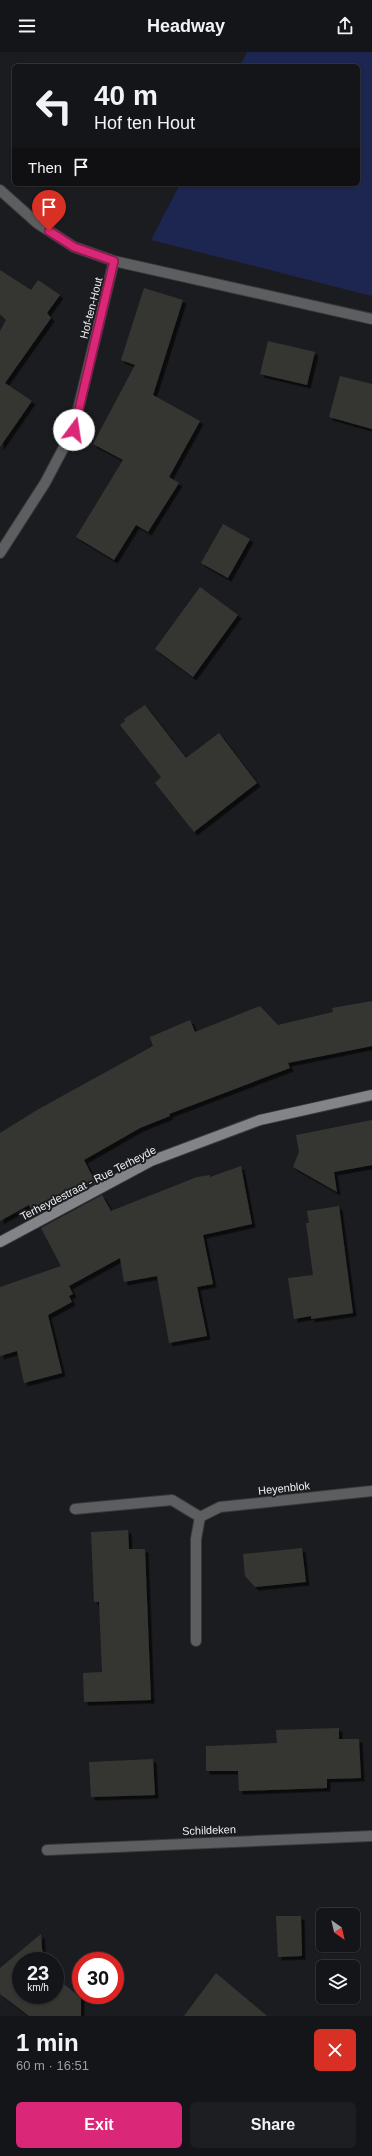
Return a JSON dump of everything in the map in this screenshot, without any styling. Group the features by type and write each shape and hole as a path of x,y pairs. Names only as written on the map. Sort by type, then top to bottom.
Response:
{"street":[{"path":"0,190 37,223 74,247 114,261 372,318"},
{"name":"Hof-ten-Hout","path":"0,553 45,483 74,430 114,261"},
{"name":"Terheydestraat - Rue Terheyde","path":"0,1242 151,1161 260,1120 372,1095"},
{"name":"Heyenblok","path":"200,1517 220,1507 372,1491"},
{"path":"74,1509 172,1500 200,1517 196,1539 196,1640"},
{"name":"Schildeken","path":"47,1850 372,1836"}],"shaded area":[{"path":"247,52 372,52 372,296 151,240 179,186 360,186 360,64 241,64"}],"building":[{"path":"0,270 31,290 38,280 60,295 47,313 51,318 5,383 32,401 0,447 0,331 6,320 0,314"},
{"path":"144,288 183,300 153,395 200,421 169,477 179,483 148,532 136,525 114,560 76,537 123,460 93,444 135,365 121,360"},
{"path":"268,341 315,352 307,385 260,374"},
{"path":"340,376 372,384 372,429 329,417"},
{"path":"223,524 250,539 228,578 201,563"},
{"path":"200,587 238,615 193,677 155,649"},
{"path":"145,705 186,758 219,733 257,783 194,832 155,783 161,777 120,725 125,721 124,719"},
{"path":"372,1001 372,1046 288,1063 290,1068 169,1114 170,1116 140,1128 84,1160 96,1183 35,1216 29,1205 0,1221 0,1133 37,1110 153,1046 150,1037 190,1020 195,1032 260,1006 278,1025 333,1012 332,1008"},
{"path":"372,1120 372,1165 334,1172 337,1192 293,1167 299,1152 296,1135"},
{"path":"241,1166 252,1224 203,1235 213,1284 197,1287 207,1336 169,1343 157,1276 124,1282 120,1258 69,1286 73,1294 69,1296 72,1302 48,1315 62,1373 24,1383 17,1351 0,1356 0,1287 61,1266 41,1228 102,1195 111,1211 197,1177 210,1175 210,1177"},
{"path":"339,1206 353,1313 311,1319 311,1316 294,1319 288,1278 313,1275 306,1223 309,1223 307,1211"},
{"path":"128,1530 129,1549 145,1549 151,1700 84,1702 83,1673 102,1672 99,1602 94,1602 91,1532"},
{"path":"302,1548 306,1582 255,1587 245,1576 243,1554"},
{"path":"339,1728 339,1739 359,1739 361,1778 327,1779 327,1788 239,1791 238,1771 206,1771 206,1746 277,1743 276,1730"},
{"path":"153,1759 155,1795 91,1797 89,1762"},
{"path":"276,1916 301,1916 302,1956 278,1957"},
{"path":"41,1934 42,1952 19,1952"},
{"path":"12,1958 12,2003 0,1994 0,1968"},
{"path":"216,1973 267,2016 184,2016"},
{"path":"64,1984 72,1991 72,2004 81,2004 81,2016 29,2016 13,2004 64,2004"}],"route":[{"path":"49,231 74,247 114,261 74,430"}]}
